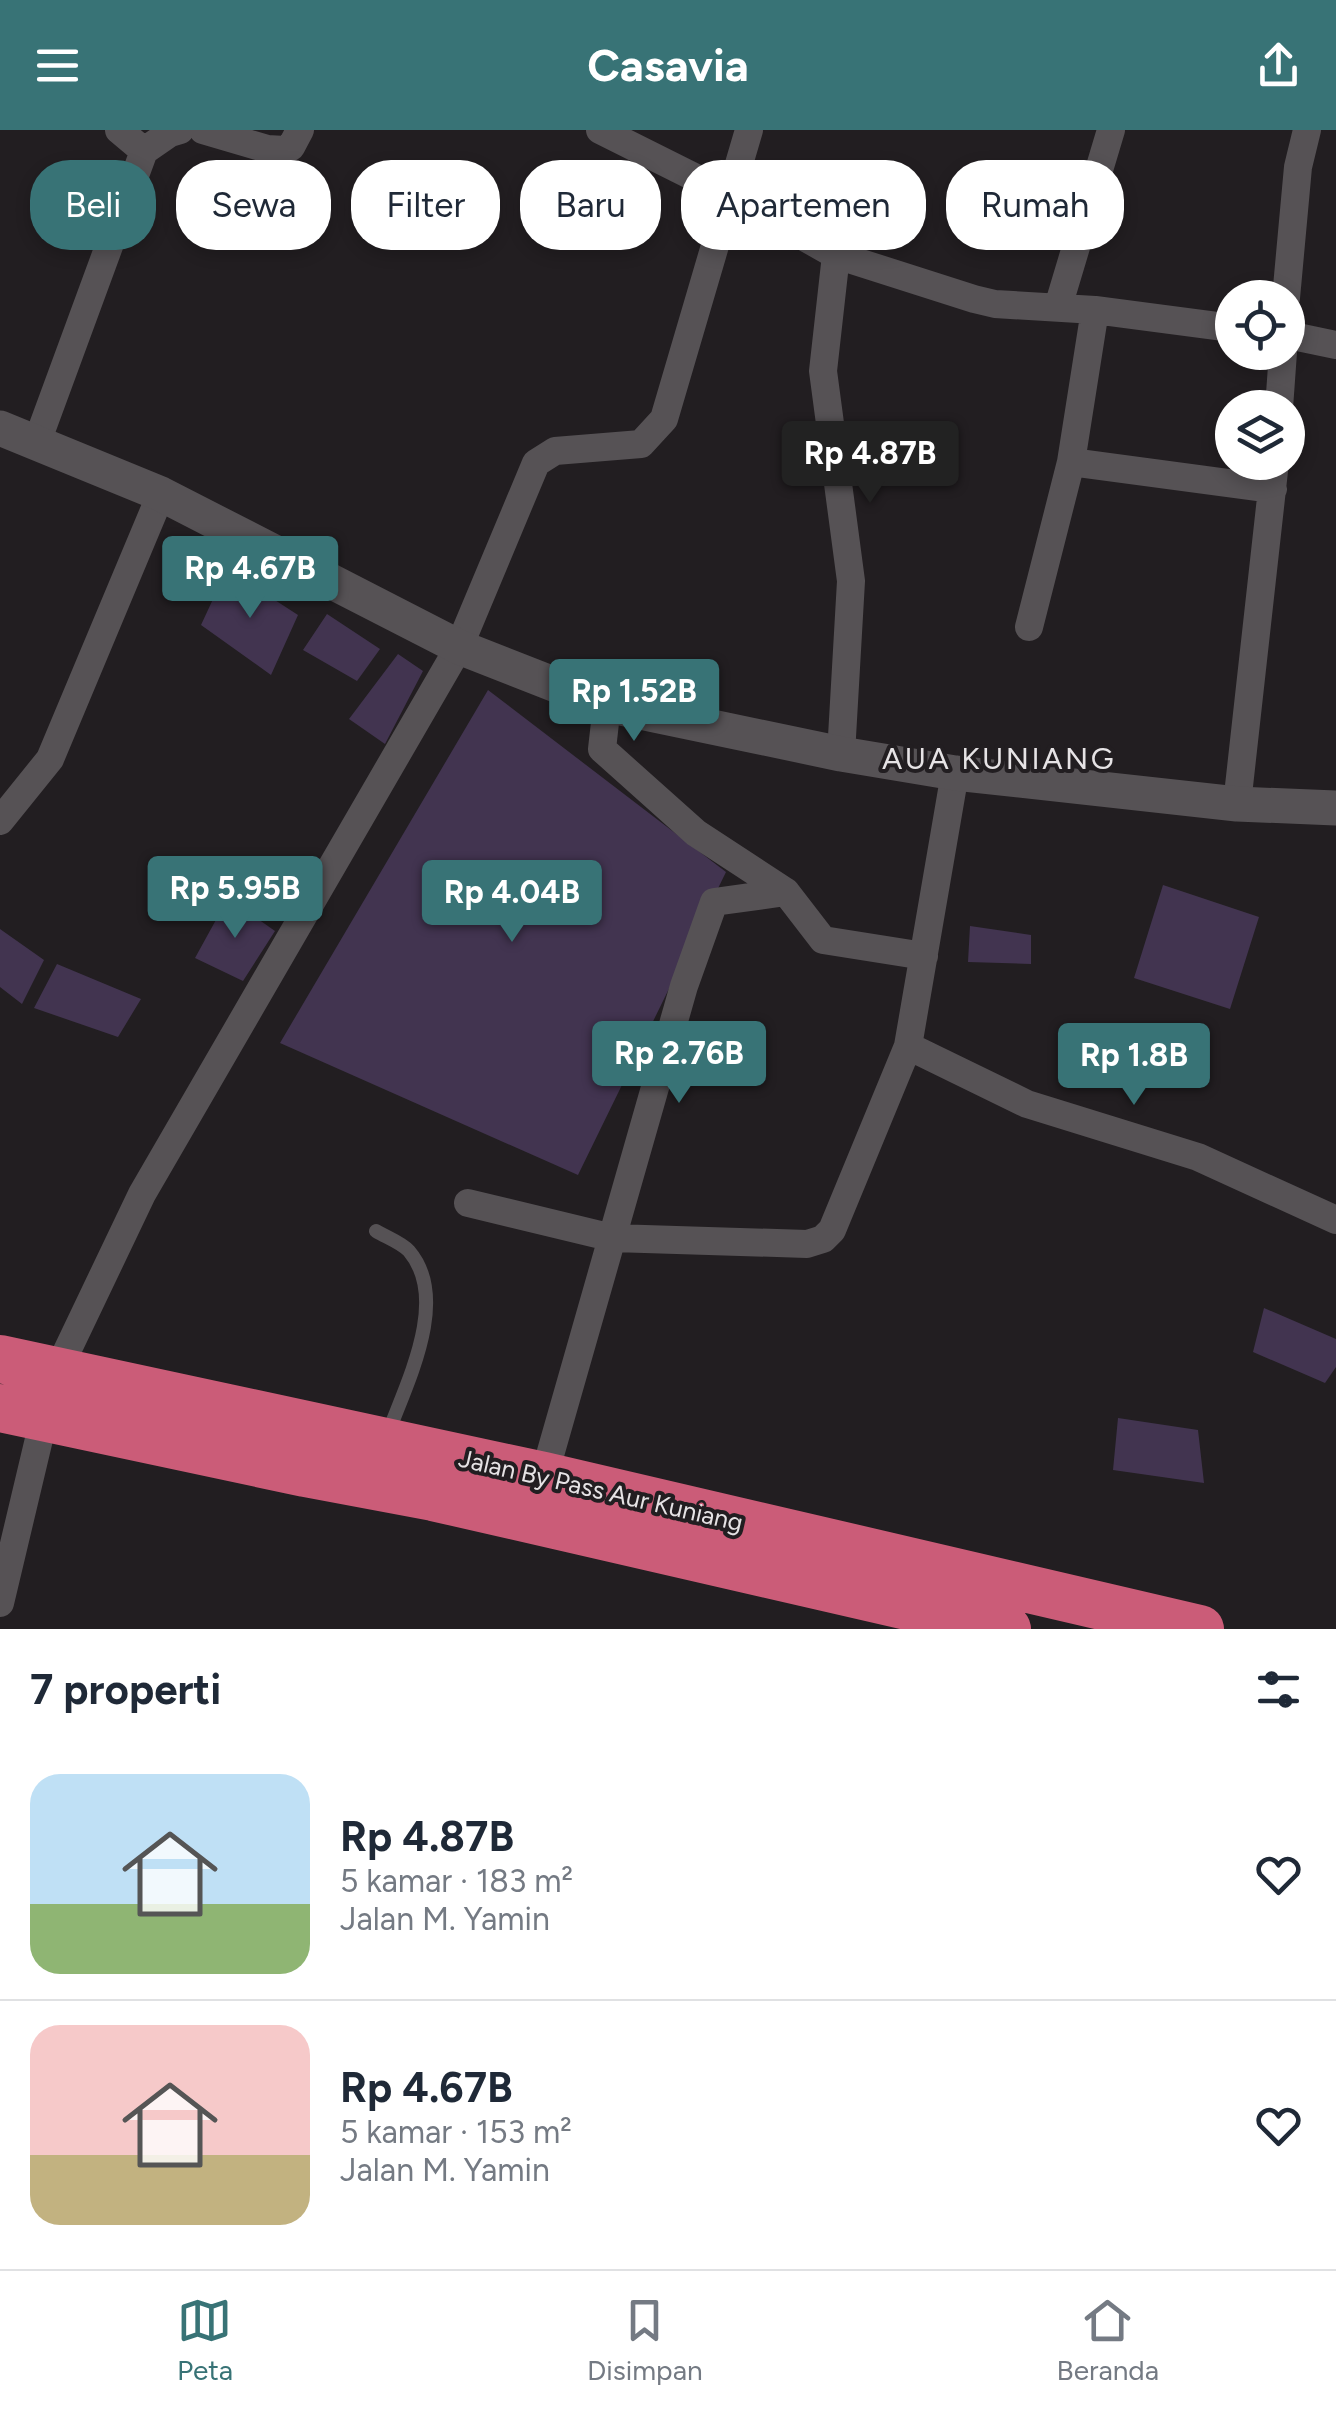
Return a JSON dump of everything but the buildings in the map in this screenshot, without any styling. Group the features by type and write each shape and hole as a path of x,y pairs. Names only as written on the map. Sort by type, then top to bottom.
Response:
{"highway":[{"name":"Jalan By Pass Aur Kuniang","path":"0,1359 385,1442 437,1475 544,1476 899,1557 1049,1613 1200,1629"},
{"name":"Jalan By Pass Aur Kuniang","path":"22,1413 437,1475 1007,1629"}],"street":[{"path":"119,130 144,151"},
{"path":"37,442 144,151 180,130"},
{"path":"203,130 276,151 291,147 300,130"},
{"path":"600,130 681,170"},
{"path":"739,160 749,130"},
{"path":"1058,307 1111,130"},
{"path":"1288,280 1298,167 1307,130"},
{"path":"57,1372 142,1194 459,646 536,462 555,450 641,444 664,419 712,250"},
{"path":"827,250 974,299 1215,326"},
{"path":"836,255 823,371 851,581 841,754"},
{"path":"1029,627 1071,462 1095,310"},
{"path":"1305,339 1336,345"},
{"path":"0,428 161,494 459,646 608,705 841,754 955,773 1238,804 1336,808"},
{"path":"1071,462 1215,472"},
{"path":"1238,804 1274,480"},
{"path":"0,820 50,758 161,494"},
{"path":"608,705 602,749 696,833 786,892 823,940 924,956"},
{"path":"468,1204 612,1238 807,1244 822,1239 832,1230 908,1046 955,773"},
{"path":"544,1476 684,986 714,902 786,892"},
{"path":"908,1046 1027,1104 1198,1158 1336,1220"},
{"path":"0,1603 22,1413"}],"lane":[{"path":"376,1231 408,1249 420,1269 427,1299 422,1342 385,1442"}],"district":[{"name":"AUA KUNIANG","path":"999,758"}]}
